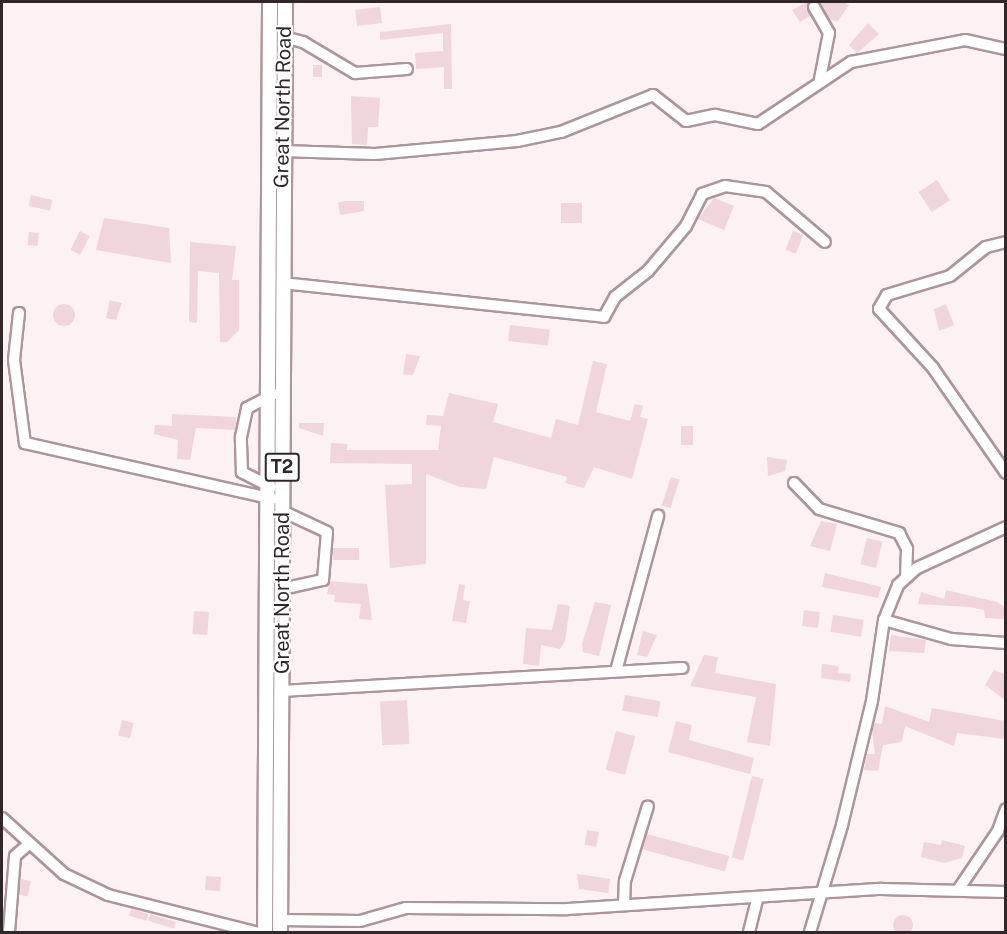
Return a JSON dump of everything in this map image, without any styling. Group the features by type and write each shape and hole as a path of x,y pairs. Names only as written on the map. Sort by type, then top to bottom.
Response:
{"main road":[{"name":"Great North Road","path":"266,933 270,2"},
{"name":"Great North Road","path":"280,926 282,151 285,2"}],"street":[{"path":"814,7 828,33 820,79"},
{"path":"284,37 303,42 355,73 407,69"},
{"path":"282,151 375,154 517,141 561,132 653,95 686,121 715,115 758,124 820,79 851,62 907,47 965,40 1005,49"},
{"path":"282,283 604,317 615,297 648,271 686,226 702,194 725,186 766,192 825,242"},
{"path":"1005,242 968,259 950,276 887,295 879,309 933,368 1005,473"},
{"path":"19,314 14,360 25,443 267,498 327,532 323,580 282,589"},
{"path":"281,391 247,408 241,437 242,472 267,483 282,506"},
{"path":"794,483 819,509 898,534 907,549 906,575 884,621 872,701 810,933"},
{"path":"616,671 658,516"},
{"path":"906,575 1005,527"},
{"path":"884,621 951,639 1005,643"},
{"path":"282,691 682,668"},
{"path":"624,905 625,881 648,806"},
{"path":"958,890 998,831 1005,808"},
{"path":"2,818 64,874 108,895 255,933"},
{"path":"9,933 15,856 29,844"},
{"path":"280,926 360,921 405,908 624,905 757,900 819,893 958,890 1005,892"},
{"path":"748,933 757,900"}],"building":[{"path":"807,2 810,16 800,22 792,10"},
{"path":"819,2 843,2 849,5 838,21 830,20"},
{"path":"380,7 382,23 357,26 355,10"},
{"path":"868,23 879,34 857,53 849,45"},
{"path":"451,24 452,89 444,89 444,67 416,69 415,53 443,51 443,33 380,40 380,32"},
{"path":"313,65 322,65 322,77 313,77"},
{"path":"351,96 380,98 378,127 368,127 367,145 352,144"},
{"path":"937,180 950,200 932,212 919,192"},
{"path":"31,195 52,200 50,211 29,206"},
{"path":"714,198 734,206 724,230 698,219"},
{"path":"364,201 364,211 340,215 338,203"},
{"path":"561,203 582,203 582,223 561,223"},
{"path":"104,218 169,228 171,263 96,250"},
{"path":"80,231 90,236 80,255 70,250"},
{"path":"793,231 803,235 796,254 786,250"},
{"path":"29,232 39,233 38,246 28,245"},
{"path":"190,242 236,246 232,280 239,280 239,330 227,342 220,342 219,273 198,271 197,323 189,322"},
{"path":"110,300 122,303 116,320 106,318"},
{"path":"60,304 68,304 75,311 75,319 68,326 60,326 53,319 53,311"},
{"path":"946,304 954,325 939,331 934,309"},
{"path":"510,325 550,330 548,346 508,341"},
{"path":"406,354 420,356 413,375 403,374"},
{"path":"593,361 607,364 596,412 630,421 635,404 643,406 640,417 648,419 632,479 594,467 584,488 565,483 567,477 494,457 486,489 460,487 426,474 426,564 390,568 385,485 412,484 412,464 330,463 331,443 347,444 347,450 438,450 441,426 426,425 427,415 443,416 449,393 498,404 493,422 551,438 556,419 578,425"},
{"path":"172,414 236,417 235,430 196,428 190,460 177,459 178,440 154,434 155,425 172,426"},
{"path":"299,423 324,423 323,436 299,428"},
{"path":"681,426 693,426 693,445 681,445"},
{"path":"767,457 787,460 785,471 768,476"},
{"path":"671,477 680,480 670,508 662,506"},
{"path":"821,521 837,524 830,551 810,546"},
{"path":"867,538 883,542 876,568 860,564"},
{"path":"333,548 359,548 359,560 333,560"},
{"path":"825,573 881,587 878,598 822,587"},
{"path":"330,581 367,584 372,620 359,619 361,604 334,602 335,595 327,594"},
{"path":"459,584 465,585 463,600 470,601 466,623 452,621"},
{"path":"946,590 997,602 1005,607 1005,619 985,618 984,610 969,607 918,604 921,592 944,599"},
{"path":"595,602 611,605 599,656 583,652 582,644"},
{"path":"558,604 570,606 565,641 560,649 541,645 539,666 523,664 526,628 552,630"},
{"path":"804,610 820,612 818,628 802,626"},
{"path":"194,611 209,612 207,635 192,634"},
{"path":"833,615 864,620 861,637 830,632"},
{"path":"643,631 657,635 647,657 637,655"},
{"path":"891,635 926,640 924,653 889,651"},
{"path":"704,655 718,657 715,673 776,684 770,746 747,742 756,697 690,686"},
{"path":"822,664 839,666 838,673 851,674 850,682 821,678"},
{"path":"994,670 1005,674 1005,700 985,685"},
{"path":"625,695 660,701 658,717 622,711"},
{"path":"407,700 409,744 382,745 380,701"},
{"path":"885,706 929,722 932,708 1005,721 1005,739 957,733 954,746 905,726 902,742 883,745 878,771 864,770 867,754 875,754 872,731 874,723 882,724"},
{"path":"122,720 134,723 130,738 118,736"},
{"path":"676,721 692,725 689,740 754,758 750,774 668,752"},
{"path":"616,731 635,736 625,775 606,770"},
{"path":"752,776 764,779 743,860 732,858"},
{"path":"587,830 599,832 597,847 585,845"},
{"path":"647,834 729,856 725,871 643,849"},
{"path":"942,840 965,846 962,858 944,863 921,857 924,842 941,845"},
{"path":"577,874 610,879 608,893 579,889"},
{"path":"206,876 221,877 220,891 205,890"},
{"path":"21,879 31,881 28,897 18,895"},
{"path":"131,909 148,914 146,921 129,916"},
{"path":"150,914 176,922 174,929 148,921"},
{"path":"899,915 907,915 913,921 913,929 907,935 899,935 893,929 893,921"}]}
